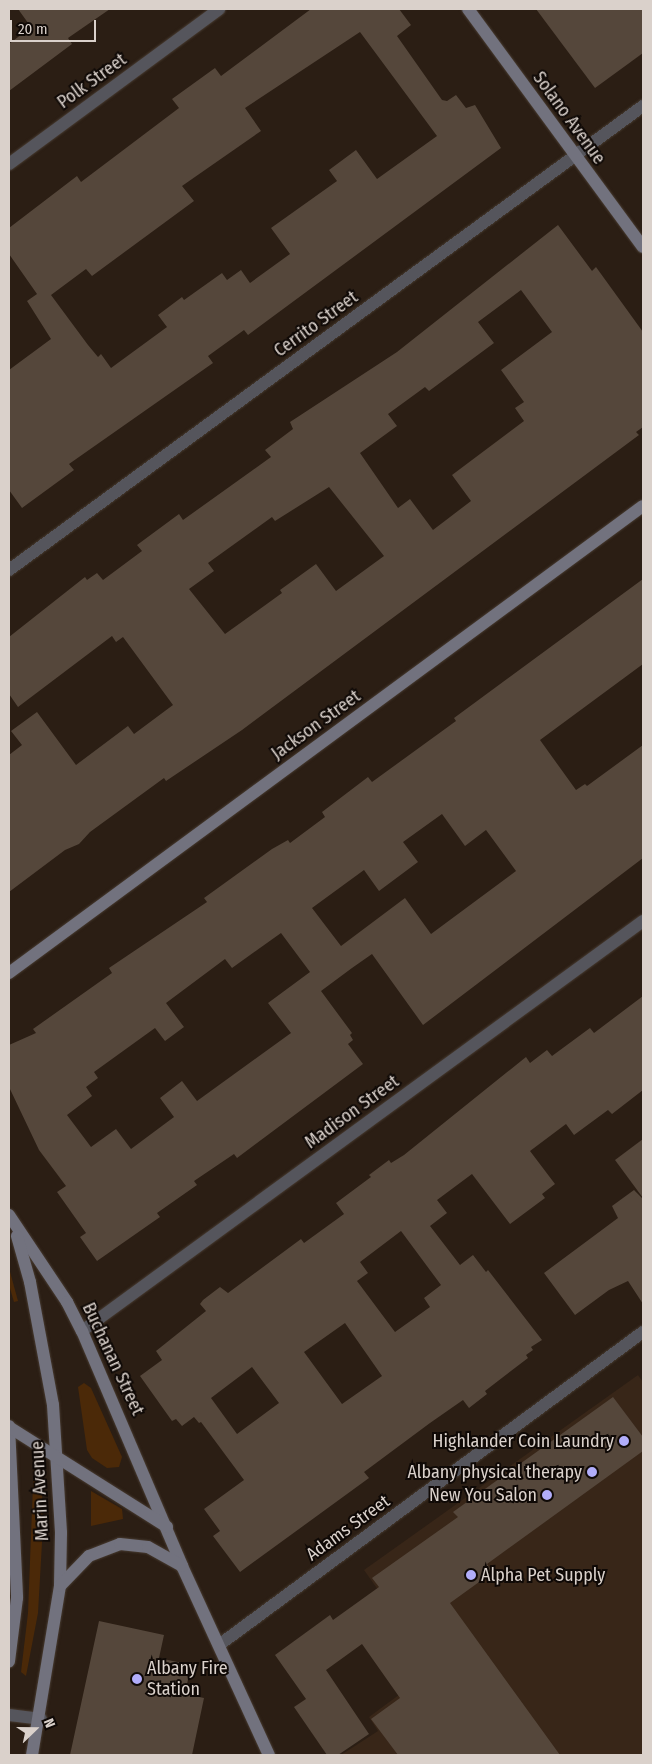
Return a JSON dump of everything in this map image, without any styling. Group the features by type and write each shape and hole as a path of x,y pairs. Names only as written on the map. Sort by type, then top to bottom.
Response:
{"street":[{"name":"Polk Street","path":"9,164 219,9"},
{"name":"Solano Avenue","path":"468,9 643,247"},
{"name":"Cerrito Street","path":"9,570 643,106"},
{"name":"Jackson Street","path":"9,973 643,506"},
{"name":"Madison Street","path":"82,1331 643,921"},
{"name":"Buchanan Street","path":"11,1221 68,1302 167,1527 182,1566 269,1755"},
{"name":"Marin Avenue","path":"11,1221 38,1327 53,1406 58,1457 60,1586 41,1719 32,1755"},
{"name":"Adams Street","path":"219,1645 643,1332"},
{"name":"Marin Avenue","path":"9,1426 17,1598 9,1661"},
{"path":"9,1426 167,1527"},
{"path":"60,1586 89,1556 120,1544 148,1548 182,1566"},
{"path":"9,1714 41,1719"}],"shaded area":[{"path":"9,1268 18,1301 14,1302 9,1285"},
{"path":"638,1375 643,1382 643,1755 341,1755 378,1731 369,1717 434,1669 364,1570"},
{"path":"84,1383 91,1388 122,1457 119,1467 107,1468 92,1458 87,1450 78,1387"},
{"path":"34,1459 41,1462 43,1525 38,1613 26,1676 21,1672 28,1613"},
{"path":"91,1491 122,1509 123,1519 91,1526"}],"building":[{"path":"18,9 110,9 68,38 72,44 9,91 9,44 31,27"},
{"path":"311,9 399,9 411,25 397,36 442,100 447,101 456,95 466,108 475,105 501,148 248,335 244,330 208,356 213,363 69,464 74,470 22,508 9,490 9,370 51,339 27,301 37,294 9,254 9,228 77,176 81,182 179,108 172,99 215,68 221,76","holes":["360,32 437,136 377,179 356,150 329,170 337,181 271,228 290,254 250,283 241,270 227,280 222,273 184,300 182,297 158,315 167,327 111,368 101,354 98,357 88,345 51,295 86,269 92,276 194,201 182,186 261,131 245,108"]},
{"path":"536,9 643,9 643,53 595,88"},
{"path":"558,225 592,271 596,267 643,332 643,427 636,432 639,435 242,730 166,781 164,778 90,832 79,844 65,850 9,892 9,755 22,745 11,731 37,712 76,765 128,726 134,734 173,705 123,637 116,642 112,636 18,707 9,694 9,637 85,577 87,580 97,573 103,580 142,551 137,545 179,514 183,520 271,457 265,450 293,429 290,422 397,352","holes":["521,290 552,332 501,370 524,402 515,408 524,421 452,475 471,501 433,530 410,499 398,508 360,453 397,426 388,414 425,387 429,391 494,343 478,322","329,487 384,556 336,591 316,564 280,590 282,593 225,634 189,589 214,571 208,563 272,517 275,521"]},
{"path":"643,579 643,664 540,740 576,790 585,784 587,786 643,745 643,858 423,1025 372,954 352,968 321,991 352,1033 350,1035 353,1040 348,1044 363,1064 237,1158 234,1154 194,1181 197,1185 157,1213 160,1217 97,1261 80,1237 86,1233 57,1192 66,1186 39,1150 9,1087 9,1045 36,1033 33,1029 112,973 109,968 207,902 204,898 272,849 288,840 290,843 325,817 322,812 368,777 372,782 456,721 454,718","holes":["442,814 465,846 486,830 516,871 431,934 405,898 341,946 312,908 364,870 379,891 418,862 403,842","281,933 310,972 268,1003 291,1033 197,1101 182,1081 160,1098 174,1117 131,1149 116,1129 91,1147 67,1115 92,1096 86,1087 98,1078 94,1072 155,1028 165,1041 184,1027 166,1003 225,959 232,968"]},
{"path":"643,996 643,1090 612,1114 608,1110 574,1135 566,1124 530,1151 555,1184 542,1194 545,1198 510,1224 472,1174 437,1200 447,1213 430,1226 460,1265 473,1255 486,1272 488,1270 542,1340 531,1347 533,1350 526,1355 528,1358 485,1391 487,1394 469,1408 463,1400 430,1423 364,1472 369,1478 240,1572 213,1536 220,1531 204,1509 244,1480 201,1422 199,1423 194,1417 182,1426 176,1419 172,1421 140,1376 162,1360 156,1351 206,1311 200,1304 203,1300 220,1287 228,1293 301,1239 304,1243 344,1214 336,1203 371,1177 369,1175 389,1160 391,1163 404,1155 526,1057 530,1063 547,1050 552,1056 590,1028 594,1033","holes":["401,1231 441,1285 424,1298 430,1307 395,1332 357,1281 368,1273 360,1262","345,1323 382,1376 342,1404 304,1352","252,1367 279,1403 237,1434 211,1398"]},
{"path":"643,1139 643,1198 615,1160"},
{"path":"634,1190 643,1199 643,1304 628,1281 609,1290 575,1315 544,1273 618,1218 612,1206"},
{"path":"613,1397 643,1437 643,1451 487,1564 493,1572 450,1603 560,1755 398,1755 371,1719 400,1698 362,1644 326,1670 369,1734 338,1755 327,1755 294,1707 306,1699 275,1655 330,1615 333,1620 379,1587 372,1578 458,1517 453,1512"},
{"name":"Albany Fire Station","path":"99,1621 164,1635 159,1658 191,1665 185,1694 204,1698 192,1755 70,1755"}],"place":[{"name":"Highlander Coin Laundry","path":"624,1441"},
{"name":"Albany physical therapy","path":"592,1472"},
{"name":"New You Salon","path":"547,1495"},
{"name":"Alpha Pet Supply","path":"471,1575"},
{"name":"Albany Fire Station","path":"137,1679"}]}
